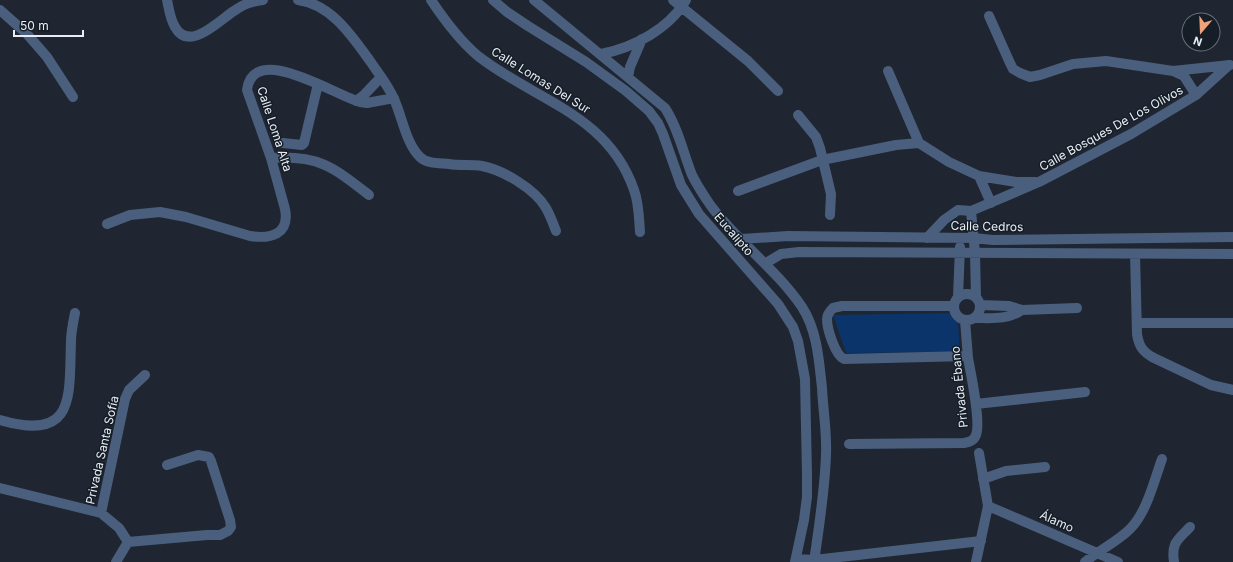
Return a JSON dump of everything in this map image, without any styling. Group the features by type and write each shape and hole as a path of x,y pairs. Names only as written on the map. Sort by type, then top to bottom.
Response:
{"street":[{"path":"167,0 175,28 182,34 190,37 203,34 237,8 263,0"},
{"path":"298,0 318,6 334,17 348,31 381,76 394,98 411,143 420,157 432,163 480,166 494,169 508,175 528,189 546,207 556,231"},
{"name":"Calle Lomas Del Sur","path":"431,0 451,30 479,56 578,117 612,150 624,168 634,191 638,206 640,232"},
{"name":"Eucalipto","path":"493,0 507,12 586,62 642,104 655,119 663,134 681,185 699,214 778,304 793,326 798,341 805,379 806,415 807,497 796,560"},
{"name":"Eucalipto","path":"534,0 550,15 601,54 665,108 673,121 696,182 711,206 741,239 766,263 796,298 810,322 819,358 826,453 822,503 814,561"},
{"path":"673,0 684,3 748,61 778,91"},
{"path":"601,54 622,48 642,39 666,24 684,3"},
{"path":"0,10 27,34 48,57 73,97"},
{"path":"989,16 1013,69 1025,75 1040,76 1074,64 1106,61 1172,71 1184,76 1196,95"},
{"path":"628,77 630,67 642,39"},
{"path":"1172,71 1231,65"},
{"name":"Calle Bosques De Los Olivos","path":"926,238 944,220 958,210 971,210 991,203 1038,182 1126,137 1196,95 1231,65"},
{"name":"Calle Loma Alta","path":"107,224 130,215 160,212 250,236 260,237 276,234 282,229 286,224 287,217 271,158 247,90 248,82 251,76 257,72 267,69 278,70 318,84 356,101 367,103 394,98"},
{"path":"888,71 919,143 949,162 979,176 1016,182 1038,182"},
{"path":"356,101 367,92 381,76"},
{"path":"283,143 302,145 304,143 318,84"},
{"path":"798,115 816,138 828,178 831,194 830,216"},
{"path":"738,192 822,160 896,145 919,143"},
{"path":"271,158 290,156 321,162 342,174 369,196"},
{"path":"979,176 991,203"},
{"path":"970,319 979,314 971,210"},
{"path":"788,236 790,252"},
{"name":"Calle Cedros","path":"741,239 788,236 973,238 993,240 1233,237"},
{"path":"960,239 955,313 959,318 970,319 1007,317 1015,315 1022,310"},
{"path":"766,263 776,257 790,252 1233,254"},
{"path":"1134,254 1137,334 1139,346 1146,354 1211,384 1233,390"},
{"path":"956,302 962,294 972,294 978,301 1009,306 1022,310 1077,308"},
{"path":"956,302 836,307 833,308 828,315 827,320 831,339 839,356 847,360 968,356"},
{"path":"0,420 14,424 46,424 56,419 66,406 69,395 71,339 75,314"},
{"name":"Privada Ébano","path":"850,444 964,443 971,441 977,434 978,427 976,404 968,356 970,319"},
{"path":"1137,323 1233,323"},
{"name":"Privada Santa Sofía","path":"101,513 125,399 129,390 145,375"},
{"path":"976,404 1085,392"},
{"path":"806,415 824,416"},
{"path":"976,562 988,506 979,453"},
{"path":"128,542 220,535 228,531 230,527 230,520 212,461 209,458 198,455 167,465"},
{"path":"1085,562 1123,535 1136,522 1144,509 1162,459"},
{"path":"983,479 1006,471 1045,467"},
{"path":"0,488 101,513 119,528 128,542"},
{"name":"Álamo","path":"988,506 1078,544 1116,562"},
{"path":"1174,562 1174,544 1190,526"},
{"path":"116,562 128,542"},
{"path":"796,560 814,561 981,542"}],"shaded area":[{"path":"952,313 958,322 960,352 846,353 833,315"}]}
